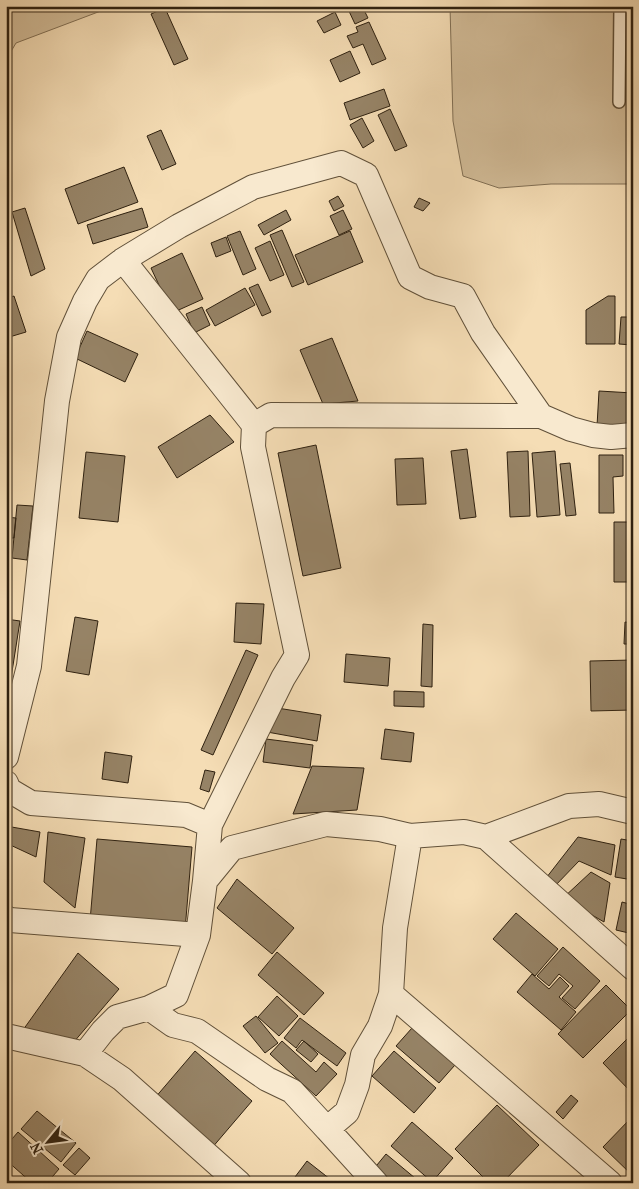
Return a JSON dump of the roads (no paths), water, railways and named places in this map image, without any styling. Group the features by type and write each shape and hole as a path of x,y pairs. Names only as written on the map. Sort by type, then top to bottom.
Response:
{"street":[{"path":"6,757 29,666 57,401 68,337 98,279 123,260 179,226 253,187 341,163 366,175 410,277 430,287 463,296 483,333 541,416"},
{"path":"86,1054 103,1031 118,1016 149,1008 176,994 198,935 210,825 283,678 297,655 253,447 254,425 123,260"},
{"path":"254,425 271,415 541,416 571,429 592,435 610,437 633,435"},
{"path":"6,783 9,790 31,802 186,815 210,825"},
{"path":"486,837 569,806 600,804 633,812"},
{"path":"205,881 232,848 326,824 380,829 410,836 464,832 486,837 633,968"},
{"path":"327,1129 347,1112 357,1085 363,1055 380,1026 391,994 395,928 410,836"},
{"path":"6,918 10,920 198,935"},
{"path":"391,994 610,1183"},
{"path":"149,1008 174,1025 197,1031 267,1079 292,1091 376,1183"},
{"path":"6,1036 86,1054 122,1079 239,1183"}],"lane":[{"path":"619,102 620,6"}]}
